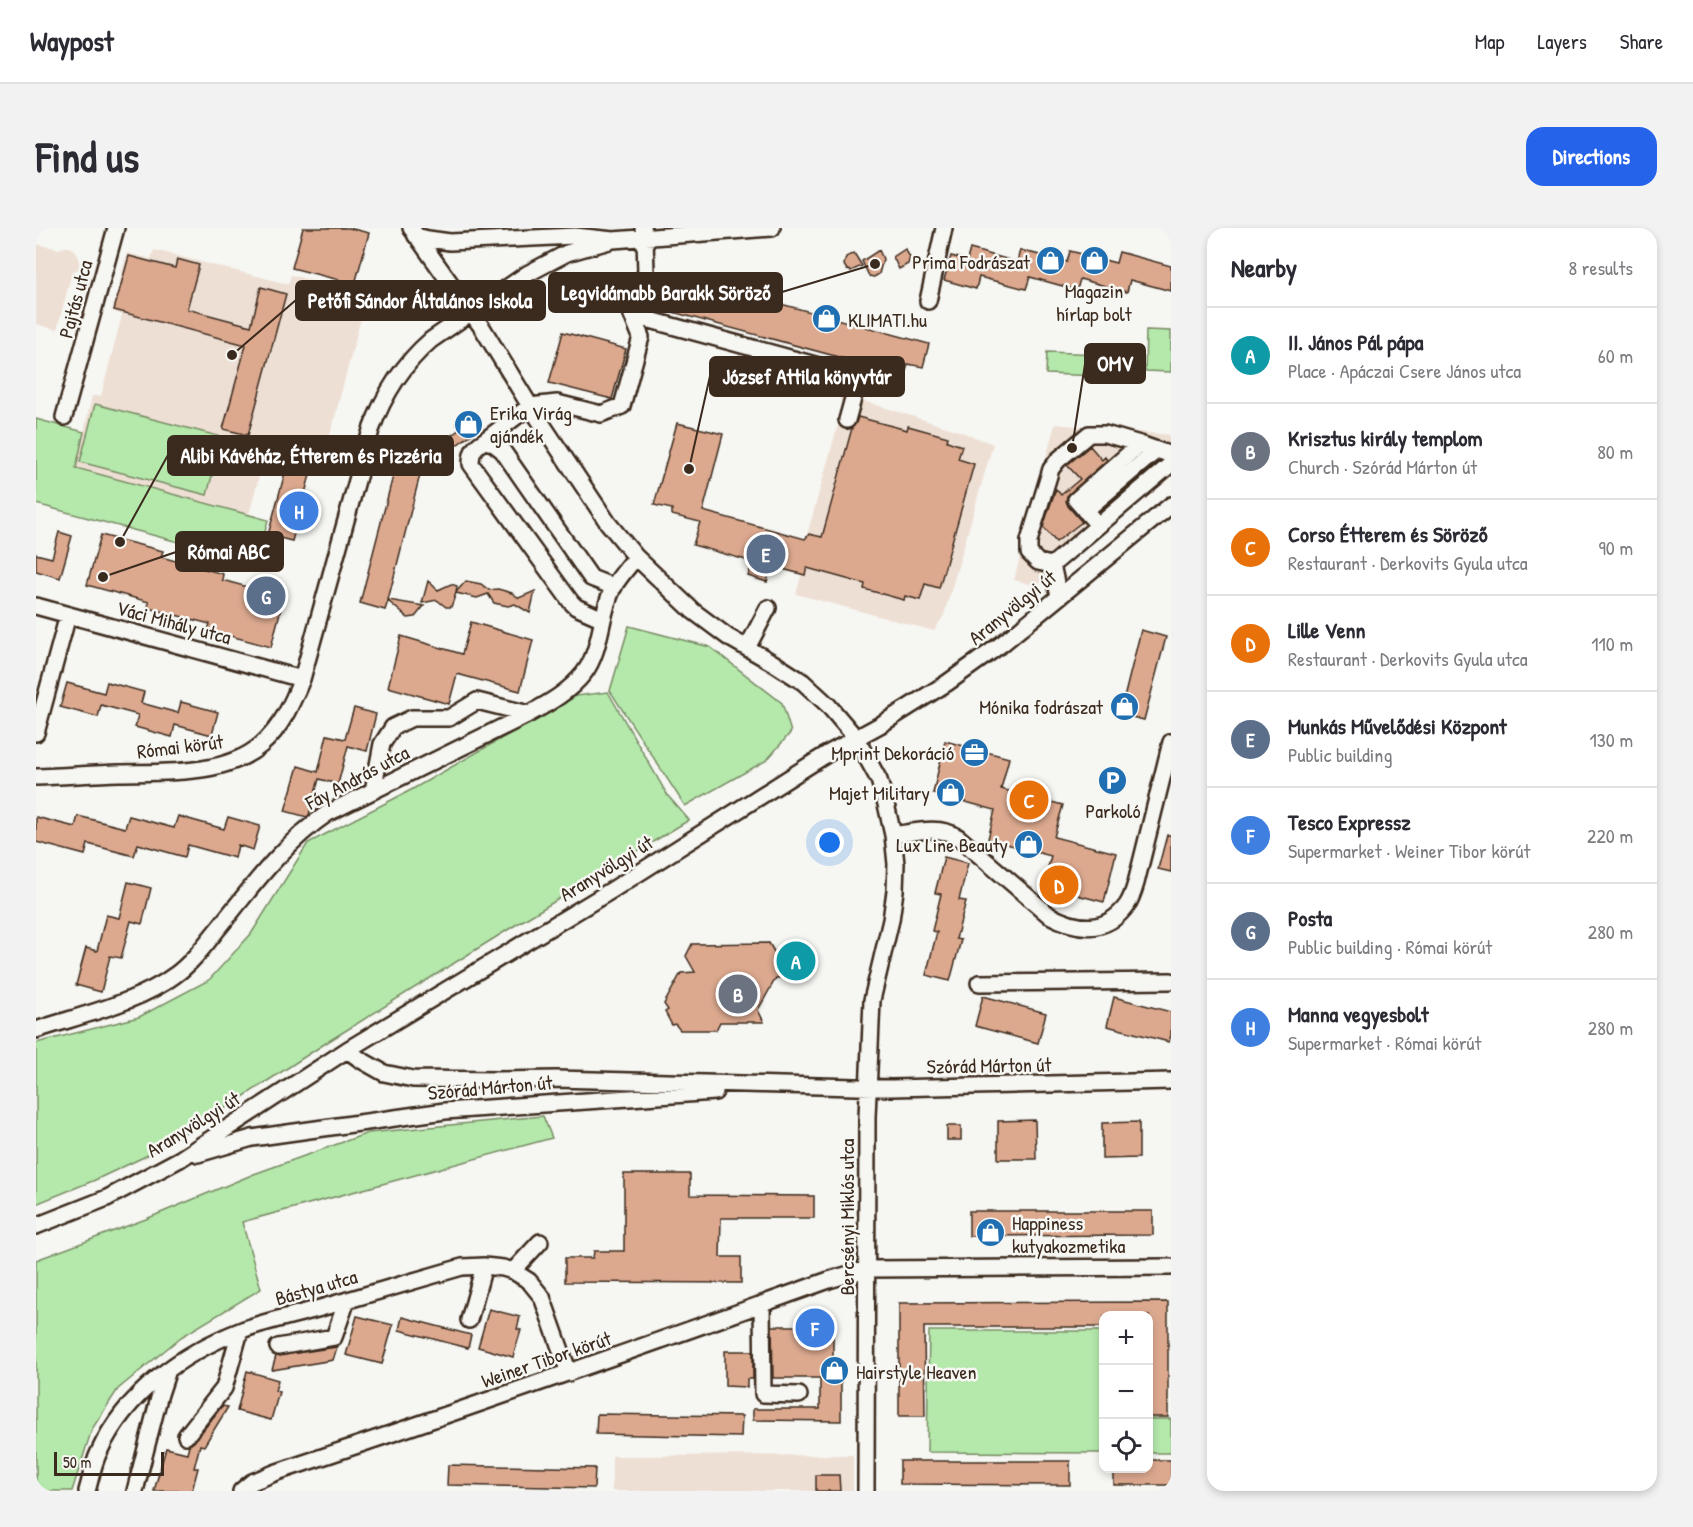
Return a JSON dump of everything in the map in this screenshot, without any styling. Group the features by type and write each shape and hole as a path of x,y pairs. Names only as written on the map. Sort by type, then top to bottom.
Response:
{"street":[{"name":"Pajtás utca","path":"64,417 116,228"},
{"path":"414,232 428,239 450,242 575,236 613,240 644,233 772,228"},
{"path":"928,301 944,228"},
{"name":"Bercsényi Miklós utca","path":"414,232 489,338 530,406 608,523 636,557 693,611 728,637 803,682 828,705 856,738 879,780 893,835 896,864 891,920 872,1000 868,1088 866,1491"},
{"path":"603,619 576,607 571,602 471,464 473,450 530,406 557,403 601,414 622,406 641,337 632,315 633,300 646,272 644,233"},
{"name":"Római körút","path":"36,777 178,771 227,764 260,746 274,732 292,704 302,679 370,430 380,405 401,370 416,352 526,274 567,253 613,240"},
{"path":"632,315 896,387"},
{"path":"847,420 859,377"},
{"path":"1052,565 1038,562 1029,553 1029,541 1051,468 1058,460 1089,434 1105,434 1164,452"},
{"path":"484,441 493,443 502,450 591,578 614,587"},
{"path":"1098,525 1076,500 1140,444"},
{"path":"1085,511 1164,452"},
{"path":"1052,565 1171,464"},
{"name":"Aranyvölgyi út","path":"36,1226 106,1198 180,1160 347,1050 612,890 826,754 947,683 1003,643 1171,505"},
{"name":"Fáy András utca","path":"36,1030 135,998 159,987 178,974 195,957 245,894 309,825 327,813 557,699 585,672 597,645 614,587 636,557"},
{"path":"1052,565 1059,596"},
{"name":"Váci Mihály utca","path":"36,606 302,679"},
{"path":"747,648 768,608"},
{"path":"36,734 68,615"},
{"path":"373,790 382,744 393,727 412,718 449,718 477,701 529,714"},
{"path":"893,835 932,830 949,831 1049,915 1076,926 1102,926 1114,918 1128,903 1136,883 1171,742"},
{"path":"980,984 1171,981"},
{"name":"Szórád Márton út","path":"347,1050 384,1073 413,1079 555,1079 868,1088 1171,1081"},
{"name":"Szórád Márton út","path":"180,1160 252,1138 445,1111 808,1085"},
{"path":"513,1271 540,1242"},
{"path":"469,1320 484,1266"},
{"name":"Bástya utca","path":"87,1491 98,1454 124,1411 144,1389 168,1370 208,1346 240,1331 462,1267 503,1268 529,1281 542,1297 569,1373"},
{"name":"Weiner Tibor körút","path":"241,1491 252,1482 277,1472 866,1269 1171,1267"},
{"path":"278,1347 334,1337 346,1300"},
{"path":"762,1304 763,1395 800,1395"},
{"path":"186,1436 224,1388 240,1331"},
{"path":"135,1491 168,1370"}],"shaded area":[{"path":"36,244 59,249 69,247 75,250 79,258 78,269 72,272 57,330 36,324"},
{"path":"154,250 288,284 291,275 367,295 324,458 268,443 249,514 76,468 92,396 101,396 122,315 112,311 127,253 151,259"},
{"path":"838,393 993,444 944,615 934,631 796,594 811,541 806,539 843,407"},
{"path":"1055,424 1171,435 1171,478 1033,589 1033,585 1014,580"},
{"path":"853,1455 853,1491 612,1491 612,1456"}],"green space":[{"path":"1146,330 1171,331 1171,372 1145,371"},
{"path":"1047,352 1099,354 1098,376 1046,374"},
{"path":"95,404 222,437 207,495 80,462"},
{"path":"36,419 84,432 76,468 268,520 257,563 36,504"},
{"path":"629,626 710,647 782,703 791,732 767,760 685,806 610,691"},
{"path":"608,692 668,796 689,820 509,929 146,1156 36,1204 36,1043 139,1017 209,980 251,934 308,843 411,790 576,696"},
{"path":"543,1116 552,1138 242,1222 261,1289 181,1337 118,1389 92,1429 72,1491 36,1491 36,1260 146,1219 254,1174 368,1133"},
{"path":"929,1331 1099,1331 1099,1453 927,1452"},
{"path":"1153,1419 1171,1419 1171,1453 1153,1453"}],"building":[{"path":"303,228 349,228 369,233 355,284 292,268"},
{"path":"905,249 910,257 908,264 899,269 893,257"},
{"path":"970,249 1017,262 1020,250 1067,262 1070,251 1116,263 1119,252 1171,266 1171,291 1130,280 1127,292 1080,279 1077,290 1030,277 1026,289 979,277 976,289 944,280 951,256 967,260"},
{"path":"879,250 883,259 879,274 874,277 869,276 862,261"},
{"path":"854,253 862,266 851,271 847,270 844,265 846,257"},
{"path":"129,256 175,268 177,259 199,265 187,309 251,326 261,287 286,294 248,435 223,429 246,345 114,310"},
{"path":"663,272 929,344 923,367 908,364 905,375 643,304 652,282 660,284"},
{"path":"563,332 626,349 612,399 549,383"},
{"path":"470,414 480,428 429,465 423,456 460,429 456,423"},
{"path":"858,417 907,430 908,426 948,437 947,441 962,446 958,459 974,464 939,588 925,584 920,600 905,596 904,600 864,589 865,584 807,568 805,575 771,566 767,582 748,576 753,562 693,545 700,522 672,515 672,509 654,505 677,423 723,434 703,511 805,539 809,534 822,537 852,428"},
{"path":"1090,446 1102,460 1105,457 1107,460 1067,496 1068,506 1082,522 1056,542 1043,527 1052,500 1056,489 1061,495 1080,479 1067,465"},
{"path":"398,457 423,463 388,600 424,606 415,617 408,618 388,601 385,610 360,603"},
{"path":"289,458 313,464 292,541 268,535"},
{"path":"59,532 72,536 60,578 36,571 36,554 52,558"},
{"path":"101,535 163,551 161,557 223,574 222,580 284,597 271,647 208,630 210,624 148,608 149,602 87,585"},
{"path":"428,581 438,590 451,584 457,586 456,592 466,581 481,584 489,590 498,589 512,593 519,598 535,591 530,613 515,604 508,606 494,603 488,594 477,598 456,593 451,607 446,607 437,600 422,603"},
{"path":"471,622 533,640 520,691 457,674 449,704 388,687 401,636 462,654"},
{"path":"1141,630 1166,637 1144,720 1120,714"},
{"path":"107,682 144,692 141,703 178,713 181,702 218,712 212,735 175,725 172,737 135,727 138,715 101,705 98,717 60,707 67,683 104,693"},
{"path":"354,708 376,714 367,751 348,746 338,784 319,779 307,817 285,811 298,766 318,772 327,735 345,739"},
{"path":"945,741 1009,758 1001,789 1063,805 1054,837 1116,853 1104,902 1043,886 1051,856 988,839 995,810 933,793"},
{"path":"78,816 125,828 129,816 174,828 178,816 224,829 228,817 260,826 253,850 238,845 235,858 188,845 185,857 138,844 134,856 88,844 85,855 36,842 36,817 75,827"},
{"path":"1167,835 1171,835 1171,872 1158,869"},
{"path":"944,857 968,863 959,900 966,901 956,939 961,940 950,981 926,975 937,932 932,931 941,894 935,893"},
{"path":"128,882 151,888 142,924 131,921 121,958 110,956 101,992 76,985 86,948 97,951 106,915 119,918"},
{"path":"769,943 789,977 776,978 758,1010 764,1022 720,1022 716,1030 680,1030 675,1024 672,1025 665,1012 668,1010 664,1004 681,973 695,972 686,956 692,944"},
{"path":"983,996 1046,1013 1038,1043 975,1026"},
{"path":"1114,997 1171,1012 1169,1042 1107,1026"},
{"path":"1035,1120 1036,1159 998,1159 998,1121"},
{"path":"1139,1122 1139,1158 1102,1159 1102,1123"},
{"path":"947,1126 961,1126 961,1140 947,1140"},
{"path":"624,1174 690,1174 690,1195 814,1196 814,1218 721,1218 720,1257 741,1257 741,1283 565,1282 565,1258 593,1258 594,1251 624,1251"},
{"path":"969,1211 1153,1211 1153,1235 969,1236"},
{"path":"1168,1302 1168,1417 1153,1417 1153,1311 1099,1311 1099,1327 924,1327 925,1416 899,1416 899,1303"},
{"path":"489,1309 520,1317 517,1329 521,1330 513,1357 478,1347"},
{"path":"357,1316 393,1325 382,1364 346,1355"},
{"path":"402,1317 471,1335 468,1348 399,1330"},
{"path":"772,1326 833,1326 833,1369 841,1369 841,1421 753,1420 753,1409 820,1409 820,1378 773,1378"},
{"path":"337,1347 333,1360 272,1370 276,1356"},
{"path":"725,1351 753,1351 753,1379 747,1379 747,1387 725,1386"},
{"path":"247,1371 278,1380 275,1391 279,1392 271,1420 237,1411"},
{"path":"222,1406 228,1407 204,1446 200,1445 194,1468 198,1468 192,1491 154,1491 166,1448 187,1453 189,1445 194,1442"},
{"path":"597,1414 742,1416 741,1437 596,1434"},
{"path":"1153,1460 1171,1460 1171,1485 1114,1485 1114,1473 1153,1473"},
{"path":"900,1461 1070,1461 1070,1485 900,1484"},
{"path":"448,1465 595,1468 594,1488 447,1485"},
{"path":"816,1475 839,1475 840,1491 816,1491"}],"place":[{"name":"Magazin hírlap bolt","path":"1094,260"},
{"name":"Prima Fodrászat","path":"1051,261"},
{"name":"Legvidámabb Barakk Söröző","path":"875,264"},
{"name":"KLIMATI.hu","path":"827,319"},
{"name":"Petőfi Sándor Általános Iskola","path":"232,355"},
{"name":"Erika Virág ajándék","path":"469,424"},
{"name":"OMV","path":"1072,448"},
{"name":"József Attila könyvtár","path":"689,469"},
{"name":"Manna vegyesbolt","path":"299,511"},
{"name":"Alibi Kávéház, Étterem és Pizzéria","path":"120,542"},
{"name":"Munkás Művelődési Központ","path":"766,554"},
{"name":"Római ABC","path":"103,577"},
{"name":"Posta","path":"266,596"},
{"name":"Mónika fodrászat","path":"1124,706"},
{"name":"Mprint Dekoráció","path":"975,752"},
{"name":"Parkoló","path":"1113,780"},
{"name":"Majet Military","path":"951,792"},
{"name":"Corso Étterem és Söröző","path":"1029,800"},
{"name":"Lux Line Beauty","path":"1029,844"},
{"name":"Lille Venn","path":"1059,885"},
{"name":"II. János Pál pápa","path":"796,961"},
{"name":"Krisztus király templom","path":"738,994"},
{"name":"Happiness kutyakozmetika","path":"991,1233"},
{"name":"Tesco Expressz","path":"815,1328"},
{"name":"Hairstyle Heaven","path":"835,1371"}]}
